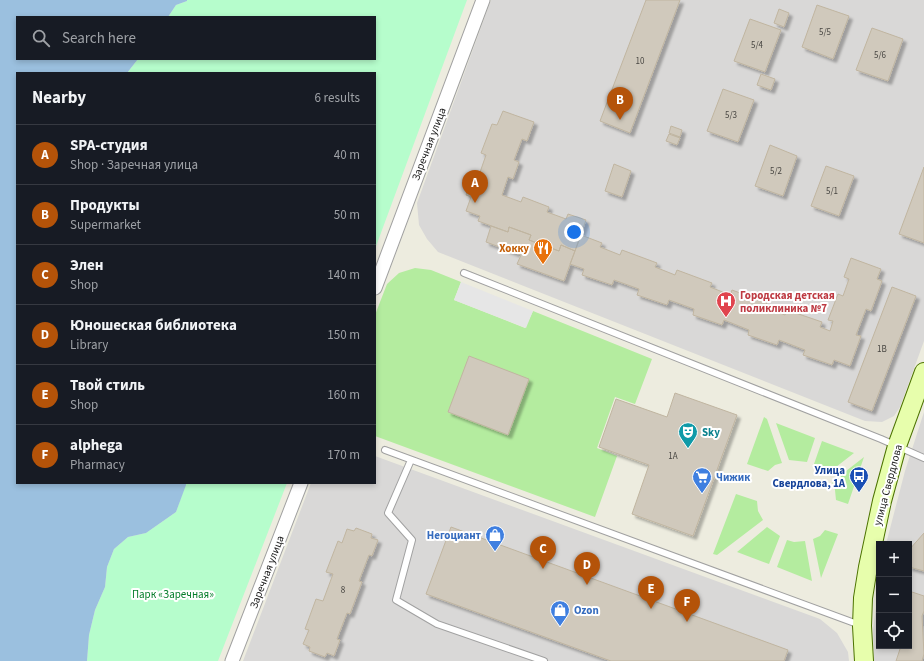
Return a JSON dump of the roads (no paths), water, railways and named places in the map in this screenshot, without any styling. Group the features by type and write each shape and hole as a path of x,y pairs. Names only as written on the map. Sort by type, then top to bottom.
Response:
{"main road":[{"name":"улица Свердлова","path":"864,661 862,626 863,598 868,567 882,501 897,446 924,372"}],"street":[{"name":"Заречная улица","path":"376,285 483,0"},
{"name":"Заречная улица","path":"232,661 301,484"}],"lane":[{"path":"464,274 924,458"},
{"path":"385,450 862,626"},
{"path":"411,460 388,513 412,540 396,600 437,624 544,661"}],"water":[{"path":"0,0 187,0 176,5 169,16 16,16 16,60 137,60 128,72 16,72 16,484 186,485 176,512 146,533 128,537 114,549 107,567 105,587 95,610 89,635 87,661 0,661"}],"place":[{"name":"Продукты","path":"620,120"},
{"name":"SPA-студия","path":"475,203"},
{"name":"Хокку","path":"543,265"},
{"name":"Городская детская поликлиника №7","path":"726,318"},
{"name":"Sky","path":"688,449"},
{"name":"Улица Свердлова, 1А","path":"859,493"},
{"name":"Чижик","path":"702,494"},
{"name":"Негоциант","path":"495,552"},
{"name":"Элен","path":"543,569"},
{"name":"Юношеская библиотека","path":"587,585"},
{"name":"Твой стиль","path":"651,609"},
{"name":"alphega","path":"687,622"},
{"name":"Ozon","path":"560,627"}],"park label":[{"name":"Парк «Заречная»","path":"173,594"}]}
